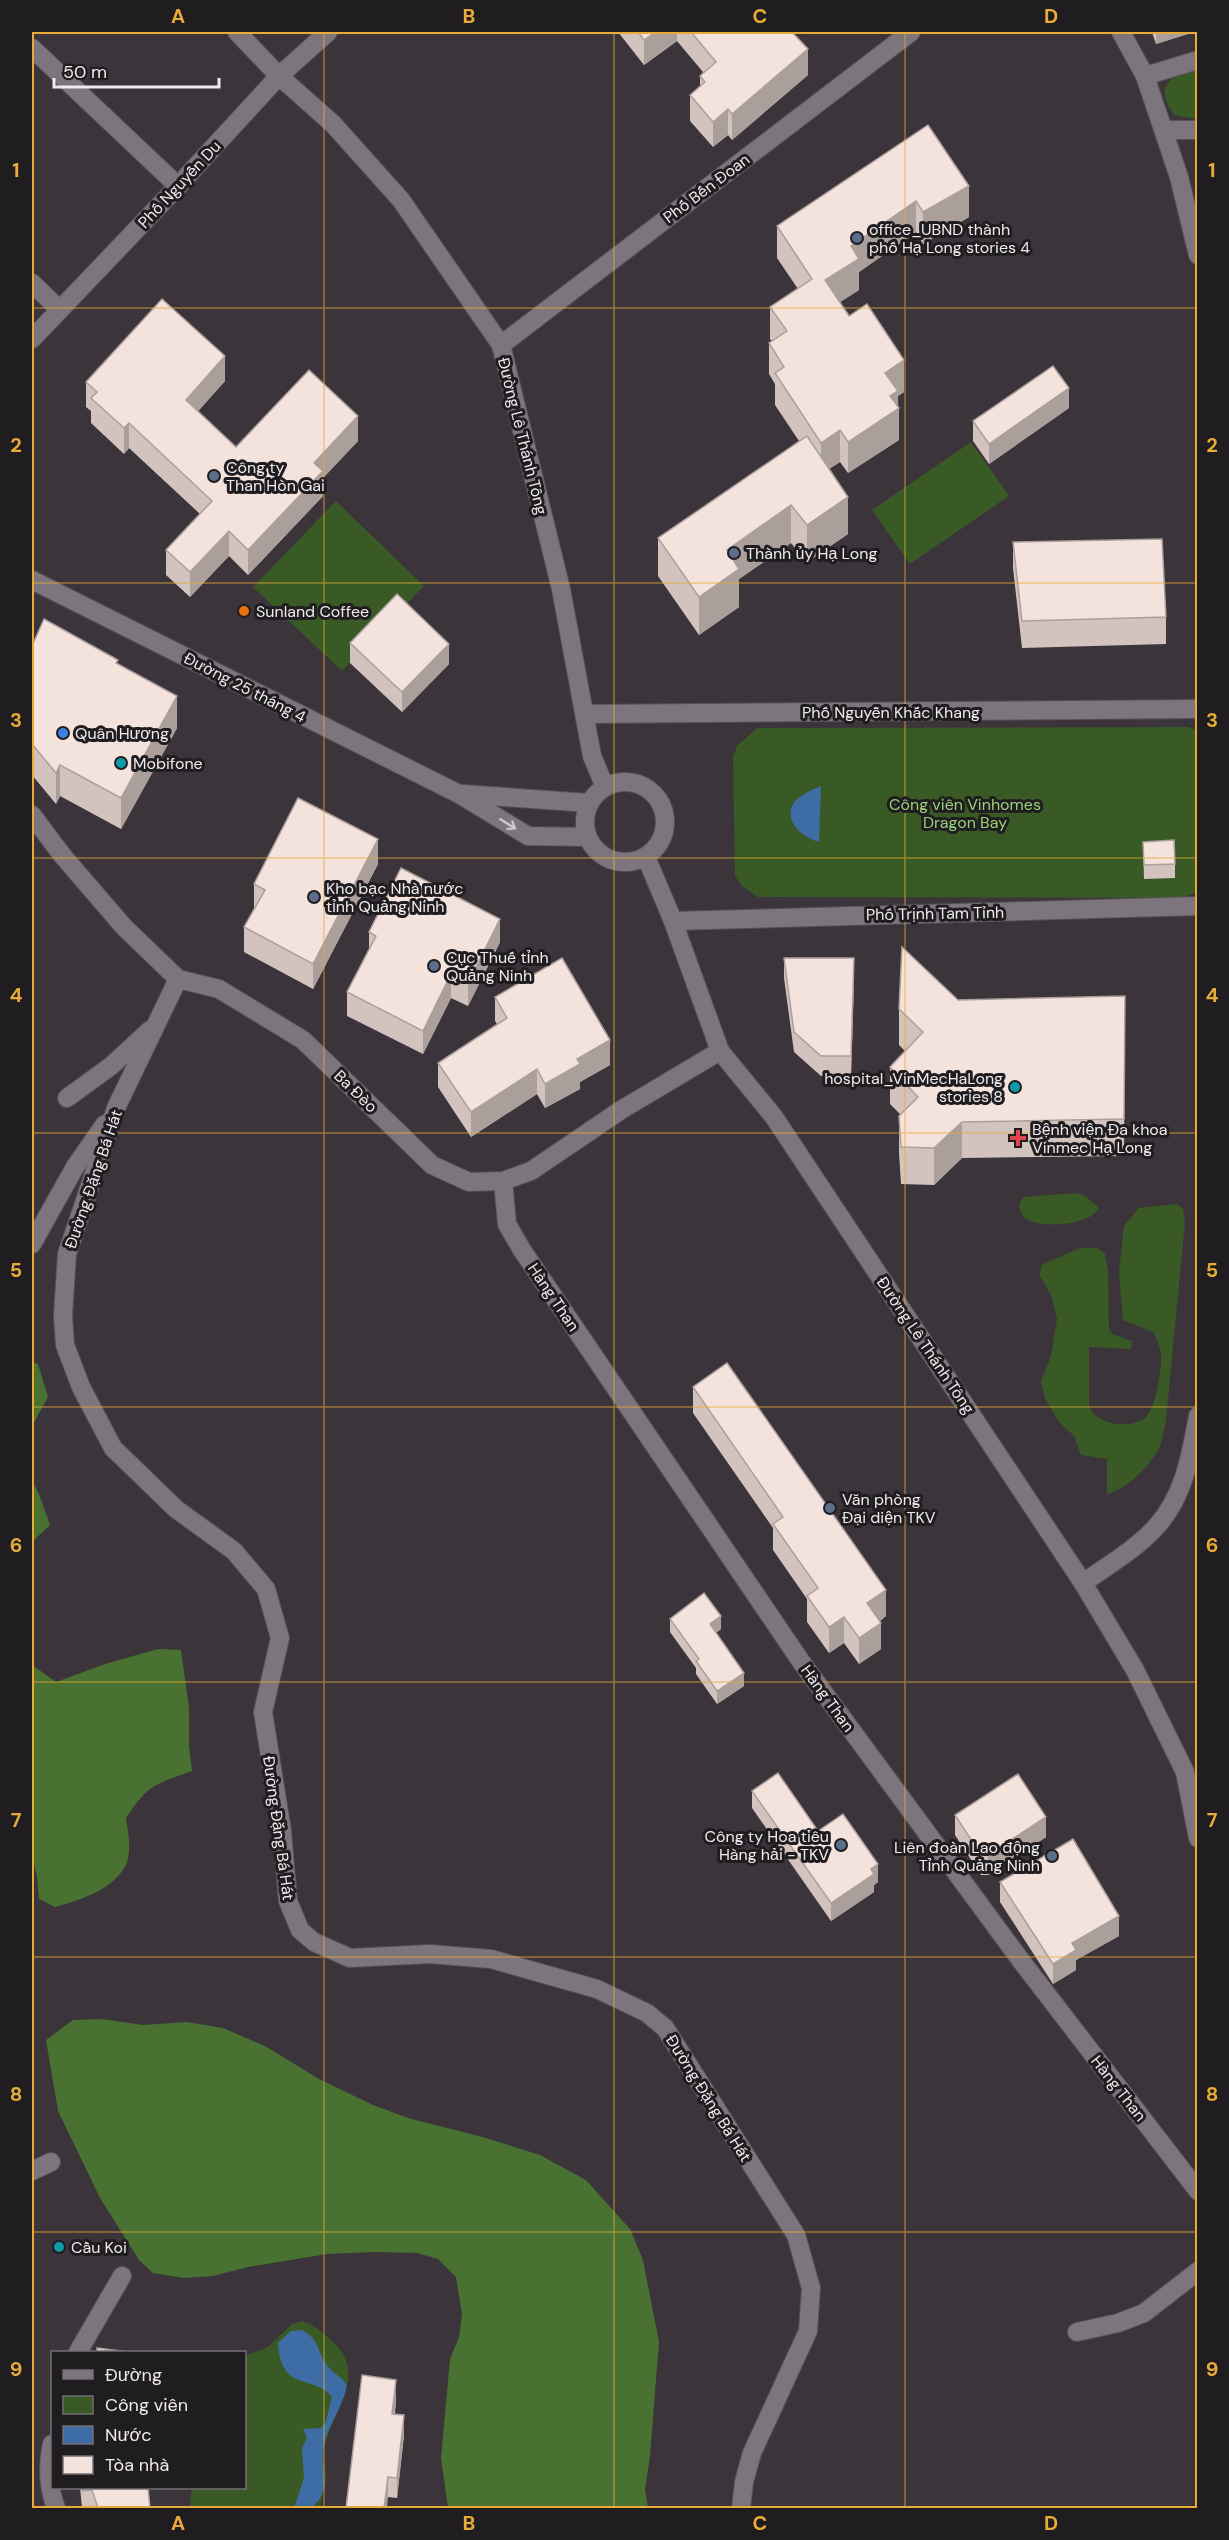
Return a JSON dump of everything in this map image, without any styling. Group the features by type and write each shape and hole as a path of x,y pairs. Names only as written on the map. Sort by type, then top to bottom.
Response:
{"street":[{"name":"Đường Lê Thánh Tông","path":"237,32 279,76 333,124 401,200 501,345 561,589 592,756 604,787"},
{"name":"Phố Nguyễn Du","path":"32,339 279,76 328,32"},
{"name":"Phố Bến Đoan","path":"501,345 911,32"},
{"path":"1120,32 1145,76 1164,130 1179,177 1197,255"},
{"path":"32,48 178,186"},
{"path":"1145,76 1197,60"},
{"path":"1164,130 1197,130"},
{"path":"32,283 59,309"},
{"name":"Đường 25 tháng 4","path":"32,580 459,794 528,836 587,837"},
{"name":"Phố Nguyễn Khắc Khang","path":"585,714 1197,709"},
{"path":"627,781 648,789 657,797 666,818 665,830 662,840 646,857 624,863 612,861 593,847 587,837 584,826 589,803 604,787 627,781"},
{"name":"Đường 25 tháng 4","path":"459,794 589,803"},
{"path":"32,815 62,855 124,927 178,979"},
{"name":"Đường Lê Thánh Tông","path":"646,857 673,921 720,1051 774,1117 1083,1583 1135,1670 1185,1772 1197,1838"},
{"name":"Phố Trịnh Tam Tỉnh","path":"673,921 1197,906"},
{"name":"Đường Đặng Bá Hát","path":"178,979 116,1108 67,1254 63,1315 65,1345 81,1387 113,1448 176,1509 234,1551 266,1588 280,1638 263,1712 282,1831 288,1901 300,1930 314,1942 350,1958 430,1954 490,1959 597,1989 647,2013 665,2028 796,2235 811,2288 808,2331 752,2453 744,2482 741,2508"},
{"name":"Ba Đèo","path":"178,979 219,989 303,1040 432,1165 469,1182 503,1181 531,1171 621,1110 720,1051"},
{"path":"67,1098 111,1066 156,1025"},
{"path":"32,1244 75,1167 116,1108"},
{"name":"Hàng Than","path":"503,1181 507,1224 522,1250 802,1663 1022,1962 1197,2191"},
{"path":"1083,1583 1122,1556 1156,1526 1182,1484 1190,1461 1197,1416"},
{"path":"32,2171 51,2162"},
{"path":"1077,2332 1118,2323 1144,2313 1197,2271"},
{"path":"79,2351 122,2276"},
{"path":"51,2448 48,2461 49,2485 56,2508"}],"green space":[{"path":"1197,64 1197,119 1174,115 1168,105 1165,89 1172,78"},
{"path":"971,442 1009,496 910,564 872,510"},
{"path":"336,501 424,586 342,671 253,587"},
{"name":"Công viên Vinhomes Dragon Bay","path":"1189,727 1197,731 1197,892 1182,898 758,897 742,886 735,876 733,757 737,746 757,728"},
{"path":"1076,1193 1085,1196 1099,1208 1086,1219 1064,1224 1041,1224 1025,1218 1020,1210 1019,1205 1023,1197"},
{"path":"1176,1204 1183,1208 1185,1223 1166,1420 1162,1438 1155,1455 1144,1469 1122,1488 1107,1494 1107,1459 1081,1455 1074,1436 1059,1422 1045,1398 1041,1381 1051,1356 1057,1319 1051,1295 1040,1276 1041,1265 1080,1248 1097,1248 1105,1254 1108,1270 1109,1328 1112,1334 1132,1341 1131,1349 1089,1347 1089,1407 1099,1418 1107,1422 1123,1424 1140,1421 1146,1417 1153,1405 1161,1354 1153,1332 1123,1320 1119,1272 1124,1226 1139,1208"},
{"path":"32,1362 38,1364 48,1397 32,1426"},
{"path":"32,1481 50,1525 32,1542"},
{"path":"158,1649 181,1650 189,1708 189,1746 192,1771 154,1787 141,1798 126,1818 129,1842 128,1860 113,1881 95,1893 55,1907 39,1899 32,1855 32,1665 56,1682 105,1664"},
{"path":"102,2019 143,2025 187,2022 223,2028 265,2046 319,2079 373,2105 408,2118 540,2155 586,2180 630,2229 643,2260 659,2342 645,2490 648,2508 448,2508 441,2458 450,2359 459,2337 462,2314 456,2277 438,2259 417,2253 327,2254 248,2267 213,2276 183,2278 153,2273 139,2260 100,2198 58,2111 46,2040 73,2020"},
{"path":"302,2321 322,2332 343,2354 348,2367 345,2394 324,2450 326,2482 321,2508 189,2508 192,2489 246,2489 246,2356 268,2347 292,2324"}],"water":[{"path":"821,786 819,842 807,837 797,828 793,823 791,811 793,804 799,798"},
{"path":"302,2330 315,2342 329,2368 347,2385 324,2443 324,2482 321,2496 311,2508 294,2508 304,2478 302,2448 307,2438 303,2429 321,2428 326,2421 332,2397 324,2390 291,2376 280,2359 278,2343 291,2331"}],"building":[{"path":"638,32 655,32 644,40"},
{"path":"691,32 792,32 808,49 732,114 728,109 713,122 690,95 705,82 700,76 716,62"},
{"path":"928,125 969,186 923,212 916,201 851,246 859,259 825,280 849,316 867,304 904,360 885,373 898,391 890,396 899,408 848,442 840,430 821,443 775,373 784,367 769,343 787,331 770,307 812,279 777,226"},
{"path":"162,299 225,356 186,400 236,447 309,370 358,416 314,463 323,471 248,550 229,531 190,572 166,550 212,501 129,423 124,428 91,398 97,392 86,382"},
{"path":"1053,366 1069,388 989,444 973,421"},
{"path":"807,436 848,497 807,525 791,505 727,550 739,569 699,597 658,538"},
{"path":"1162,539 1166,617 1022,621 1013,542"},
{"path":"397,594 449,644 402,692 350,643"},
{"path":"44,619 118,660 116,663 177,696 121,798 60,765 56,773 32,744 32,646"},
{"path":"298,798 378,839 313,964 244,927 265,890 254,884"},
{"path":"1174,840 1175,864 1144,865 1143,842"},
{"path":"401,868 500,919 468,983 451,974 423,1031 347,992 376,936 369,932"},
{"name":"hospital_VinMecHaLong stories 8","path":"902,947 958,1000 1125,996 1124,1119 962,1122 934,1148 901,1147 899,1116 918,1097 890,1067 923,1032 899,1009"},
{"path":"562,958 610,1040 577,1059 580,1064 545,1084 537,1069 471,1112 438,1063 507,1018 495,997"},
{"path":"784,958 854,958 851,1056 821,1056 794,1032"},
{"path":"727,1363 886,1590 867,1603 881,1623 859,1638 844,1617 829,1627 807,1596 818,1588 773,1524 783,1517 693,1387"},
{"path":"704,1593 721,1616 710,1624 744,1673 717,1691 696,1661 699,1659 670,1619"},
{"path":"778,1773 818,1831 843,1814 878,1864 871,1869 874,1874 831,1903 752,1791"},
{"path":"1018,1774 1046,1817 988,1855 981,1855 955,1815"},
{"path":"1073,1839 1119,1916 1072,1943 1076,1950 1053,1964 1000,1882"},
{"path":"97,2348 121,2351 97,2351"},
{"path":"362,2375 396,2380 392,2414 404,2415 397,2478 388,2477 384,2508 346,2508"},
{"path":"82,2489 148,2489 150,2508 98,2508 92,2490 83,2491"}],"place":[{"name":"office_UBND thành phố Hạ Long stories 4","path":"857,238"},
{"name":"Công ty Than Hòn Gai","path":"214,476"},
{"name":"Thành ủy Hạ Long","path":"734,553"},
{"name":"Sunland Coffee","path":"244,611"},
{"name":"Quân Hương","path":"63,733"},
{"name":"Mobifone","path":"121,763"},
{"name":"Kho bạc Nhà nước tỉnh Quảng Ninh","path":"314,897"},
{"name":"Cục Thuế tỉnh Quảng Ninh","path":"434,966"},
{"name":"hospital_VinMecHaLong stories 8","path":"1015,1087"},
{"name":"Bệnh viện Đa khoa Vinmec Hạ Long","path":"1018,1138"},
{"name":"Văn phòng Đại diện TKV","path":"830,1508"},
{"name":"Công ty Hoa tiêu Hàng hải - TKV","path":"841,1845"},
{"name":"Liên đoàn Lao động Tỉnh Quảng Ninh","path":"1052,1856"},
{"name":"Cầu Koi","path":"59,2247"}]}
